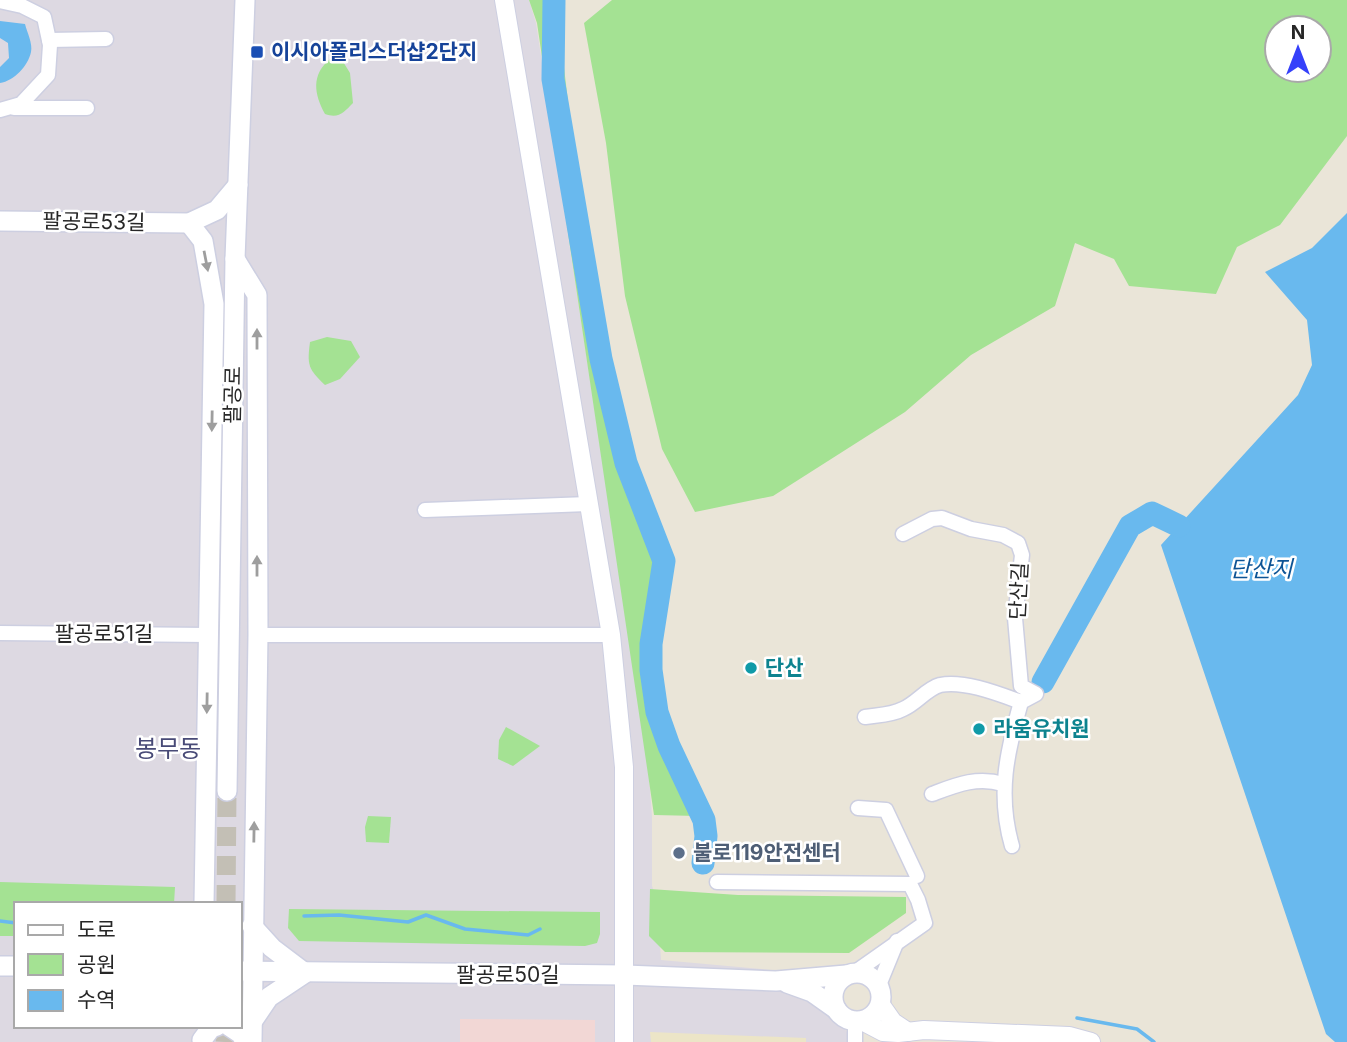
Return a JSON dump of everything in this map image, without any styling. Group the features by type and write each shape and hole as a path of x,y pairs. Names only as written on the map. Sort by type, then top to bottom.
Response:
{"main road":[{"name":"팔공로","path":"227,790 235,259 245,0"},
{"path":"207,898 214,304 203,242 189,223 217,210 238,184"},
{"name":"팔공로53길","path":"0,221 189,223"},
{"path":"214,304 235,259"},
{"path":"235,259 257,295 258,635 245,972 252,1032"},
{"path":"248,913 272,948 305,973 269,997 252,1032"},
{"name":"팔공로50길","path":"245,972 625,975 776,981"},
{"path":"836,1009 833,994 835,986 850,974"},
{"path":"850,974 870,976 878,985 881,1005 875,1013 858,1021 841,1015 812,992 776,981 850,974"},
{"path":"232,1028 241,1034 244,1042"}],"street":[{"path":"505,0 611,635 624,767 624,1042"},
{"path":"0,1 22,6 44,17 49,40 48,75 21,104 5,109"},
{"path":"49,40 106,39"},
{"path":"5,109 87,108"},
{"path":"425,510 588,504"},
{"name":"단산길","path":"903,534 932,519 942,518 971,529 1003,535 1018,543 1022,555 1015,618 1021,686 1036,694 1021,702 1003,784 1006,827 1012,846"},
{"name":"팔공로51길","path":"0,633 208,635"},
{"path":"258,635 611,635"},
{"path":"865,717 904,709 929,690 942,685 970,687 1021,702"},
{"path":"932,794 964,782 989,780 1003,784"},
{"path":"858,808 886,810 917,876"},
{"path":"717,882 910,884 925,923 850,974"},
{"path":"878,985 897,941"},
{"path":"881,1005 893,1022 909,1035"},
{"path":"855,1042 858,1021 883,1032 909,1035 924,1030 1069,1036 1091,1042"}],"shaded area":[{"path":"0,0 529,0 536,23 648,763 652,816 652,886 657,900 661,960 804,973 847,1032 847,1042 0,1042"},
{"path":"460,1019 595,1020 595,1042 460,1042"},
{"path":"650,1032 806,1038 806,1042 651,1042"}],"green space":[{"path":"529,0 556,0 590,287 658,556 643,672 661,742 698,816 654,815 537,23"},
{"path":"612,0 1347,0 1347,136 1280,225 1237,247 1216,294 1129,286 1114,259 1075,243 1055,306 971,355 905,412 773,496 695,512 662,449 625,296 606,143 584,23"},
{"path":"330,59 342,60 350,73 353,103 344,112 334,116 325,114 318,99 316,85 320,72"},
{"path":"327,337 351,341 360,357 340,379 325,385 312,370 309,356 310,342"},
{"path":"506,727 540,746 513,766 498,759 499,740"},
{"path":"368,816 391,817 389,843 366,842 365,827"},
{"path":"0,882 175,887 174,902 14,902 14,936 0,936"},
{"path":"650,889 738,895 906,897 906,913 849,953 665,952 649,936"},
{"path":"289,909 600,912 600,934 597,943 585,946 299,941 288,928"}],"water":[{"path":"0,21 25,24 31,49 20,72 0,83 0,67 9,58 8,43 0,38"},
{"name":"단산지","path":"1347,213 1347,1042 1335,1042 1326,1034 1161,545 1298,395 1312,365 1307,320 1265,272 1312,248"}],"waterway":[{"path":"554,0 553,79 601,359 626,463 664,561 651,644 651,670 657,712 669,746 704,820 706,836 703,863"},
{"path":"1043,682 1130,526 1152,513 1179,526"},
{"path":"304,916 339,915 408,922 426,915 465,929 528,935 540,929"},
{"path":"0,921 14,923"},
{"path":"1077,1018 1137,1029 1154,1042"}],"tunnel":[{"path":"226,902 227,791"},
{"path":"225,1042 226,1028"}],"place":[{"name":"이시아폴리스더샵2단지","path":"257,52"},
{"name":"단산","path":"751,668"},
{"name":"라움유치원","path":"979,729"},
{"name":"불로119안전센터","path":"679,853"}],"district":[{"name":"봉무동","path":"168,749"}]}
